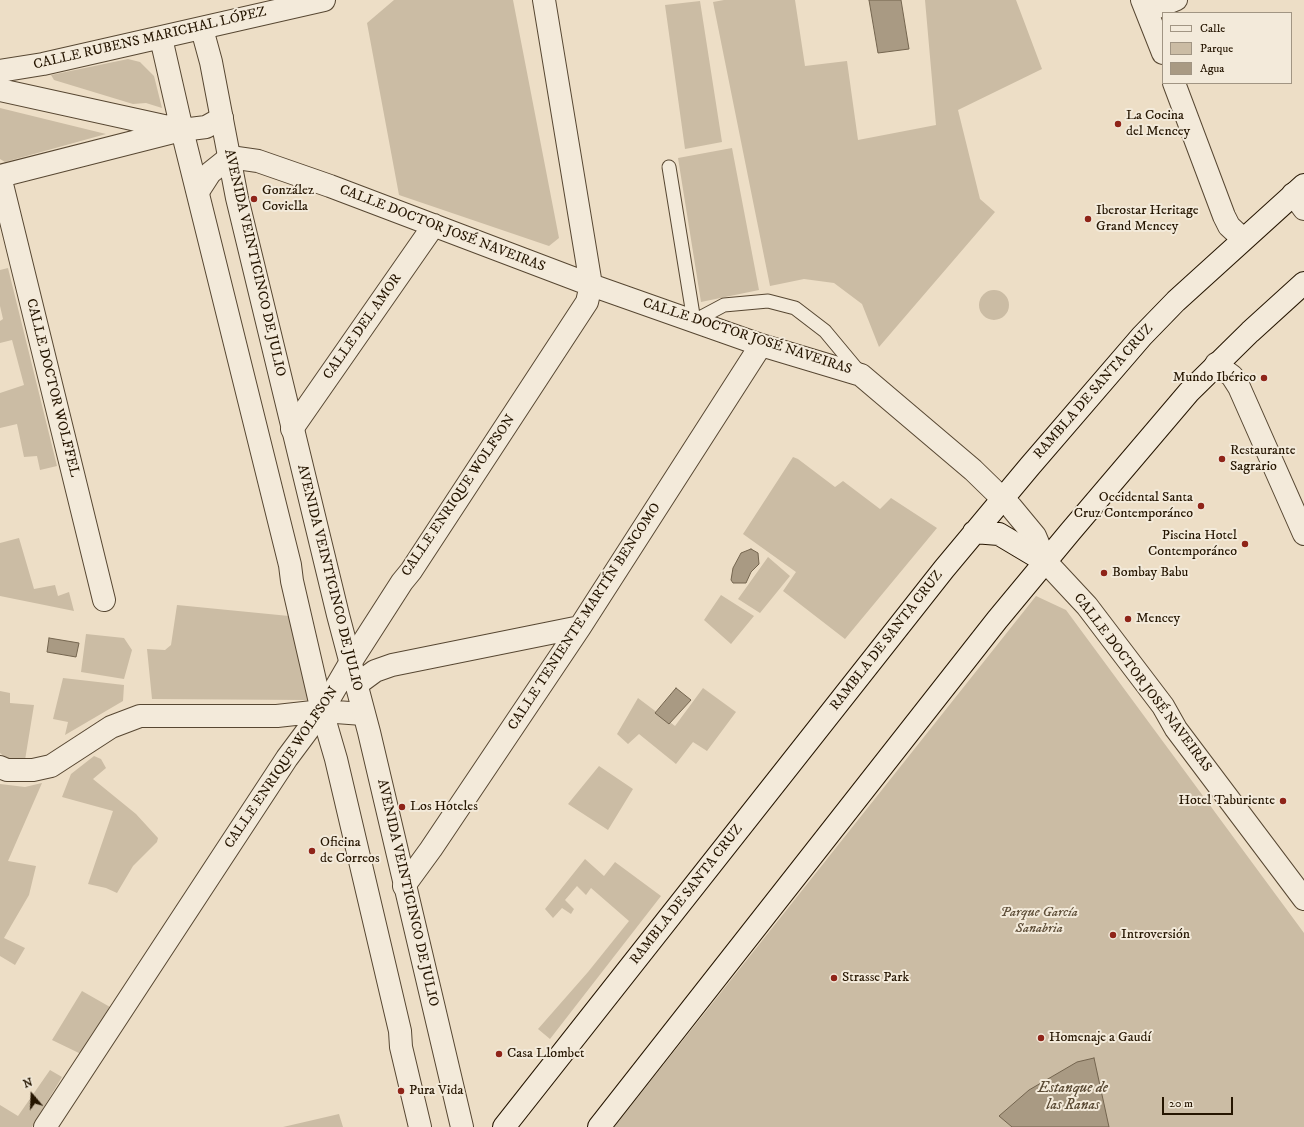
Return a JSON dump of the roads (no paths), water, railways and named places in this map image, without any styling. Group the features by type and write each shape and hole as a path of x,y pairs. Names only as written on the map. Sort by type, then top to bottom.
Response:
{"street":[{"name":"CALLE RUBENS MARICHAL LÓPEZ","path":"0,71 43,64 324,0"},
{"path":"544,0 591,285"},
{"path":"1162,50 1145,6 1177,0"},
{"name":"AVENIDA VEINTICINCO DE JULIO","path":"202,28 222,118 237,198 292,429 363,714 369,732 404,886 462,1127"},
{"path":"161,38 182,130 199,190 290,565 292,581 322,711 336,759 398,1023 402,1048 420,1127"},
{"path":"43,64 37,74 36,84 44,98"},
{"path":"1174,84 1224,216 1229,226 1243,239"},
{"path":"0,90 44,98 119,117 182,130"},
{"path":"0,176 182,130 206,127 222,118"},
{"path":"199,190 210,173 230,157"},
{"name":"CALLE DOCTOR JOSÉ NAVEIRAS","path":"230,157 258,161 434,225 591,285 761,345 861,375 968,465 1003,498 1035,536 1046,562 1087,606 1163,706 1176,729 1304,899"},
{"name":"CALLE DOCTOR WOLFFEL","path":"0,176 104,600"},
{"name":"RAMBLA DE SANTA CRUZ","path":"504,1127 974,532 1003,498 1142,336 1198,279 1243,239 1300,196"},
{"name":"CALLE DEL AMOR","path":"292,429 434,225"},
{"path":"599,1127 997,620 1189,392 1216,364 1304,283"},
{"name":"CALLE ENRIQUE WOLFSON","path":"45,1127 287,758 322,711 350,662 587,302 591,285"},
{"name":"CALLE TENIENTE MARTÍN BENCOMO","path":"404,886 431,850 580,627 761,345"},
{"path":"1216,364 1232,376 1239,387 1304,534"},
{"path":"974,532 999,534 1046,562"},
{"path":"356,685 375,671 392,665 580,627"},
{"path":"0,767 7,770 33,770 51,766 111,727 140,716 277,716 322,711 363,714"}],"lane":[{"path":"669,167 694,321 724,306 768,301 795,308 824,331 861,375"}],"water":[{"path":"869,0 901,0 909,49 878,53"},
{"path":"751,549 758,553 759,564 751,572 746,583 733,583 731,580 733,568 741,553"},
{"path":"49,638 79,643 76,657 47,652"},
{"path":"676,688 691,700 669,724 655,713"},
{"name":"Estanque de las Ranas","path":"1094,1058 1109,1127 1012,1127 999,1116 1029,1090 1077,1062"}],"place":[{"name":"La Cocina del Mencey","path":"1118,124"},
{"name":"González Coviella","path":"254,199"},
{"name":"Iberostar Heritage Grand Mencey","path":"1088,219"},
{"name":"Mundo Ibérico","path":"1264,378"},
{"name":"Restaurante Sagrario","path":"1222,459"},
{"name":"Occidental Santa Cruz Contemporáneo","path":"1201,506"},
{"name":"Piscina Hotel Contemporáneo","path":"1245,544"},
{"name":"Bombay Babu","path":"1104,573"},
{"name":"Mencey","path":"1128,619"},
{"name":"Hotel Taburiente","path":"1283,801"},
{"name":"Los Hoteles","path":"402,807"},
{"name":"Oficina de Correos","path":"312,851"},
{"name":"Introversión","path":"1113,935"},
{"name":"Strasse Park","path":"834,978"},
{"name":"Homenaje a Gaudí","path":"1041,1038"},
{"name":"Casa Llombet","path":"499,1054"},
{"name":"Pura Vida","path":"401,1091"}],"park label":[{"name":"Parque García Sanabria","path":"1039,922"}]}
